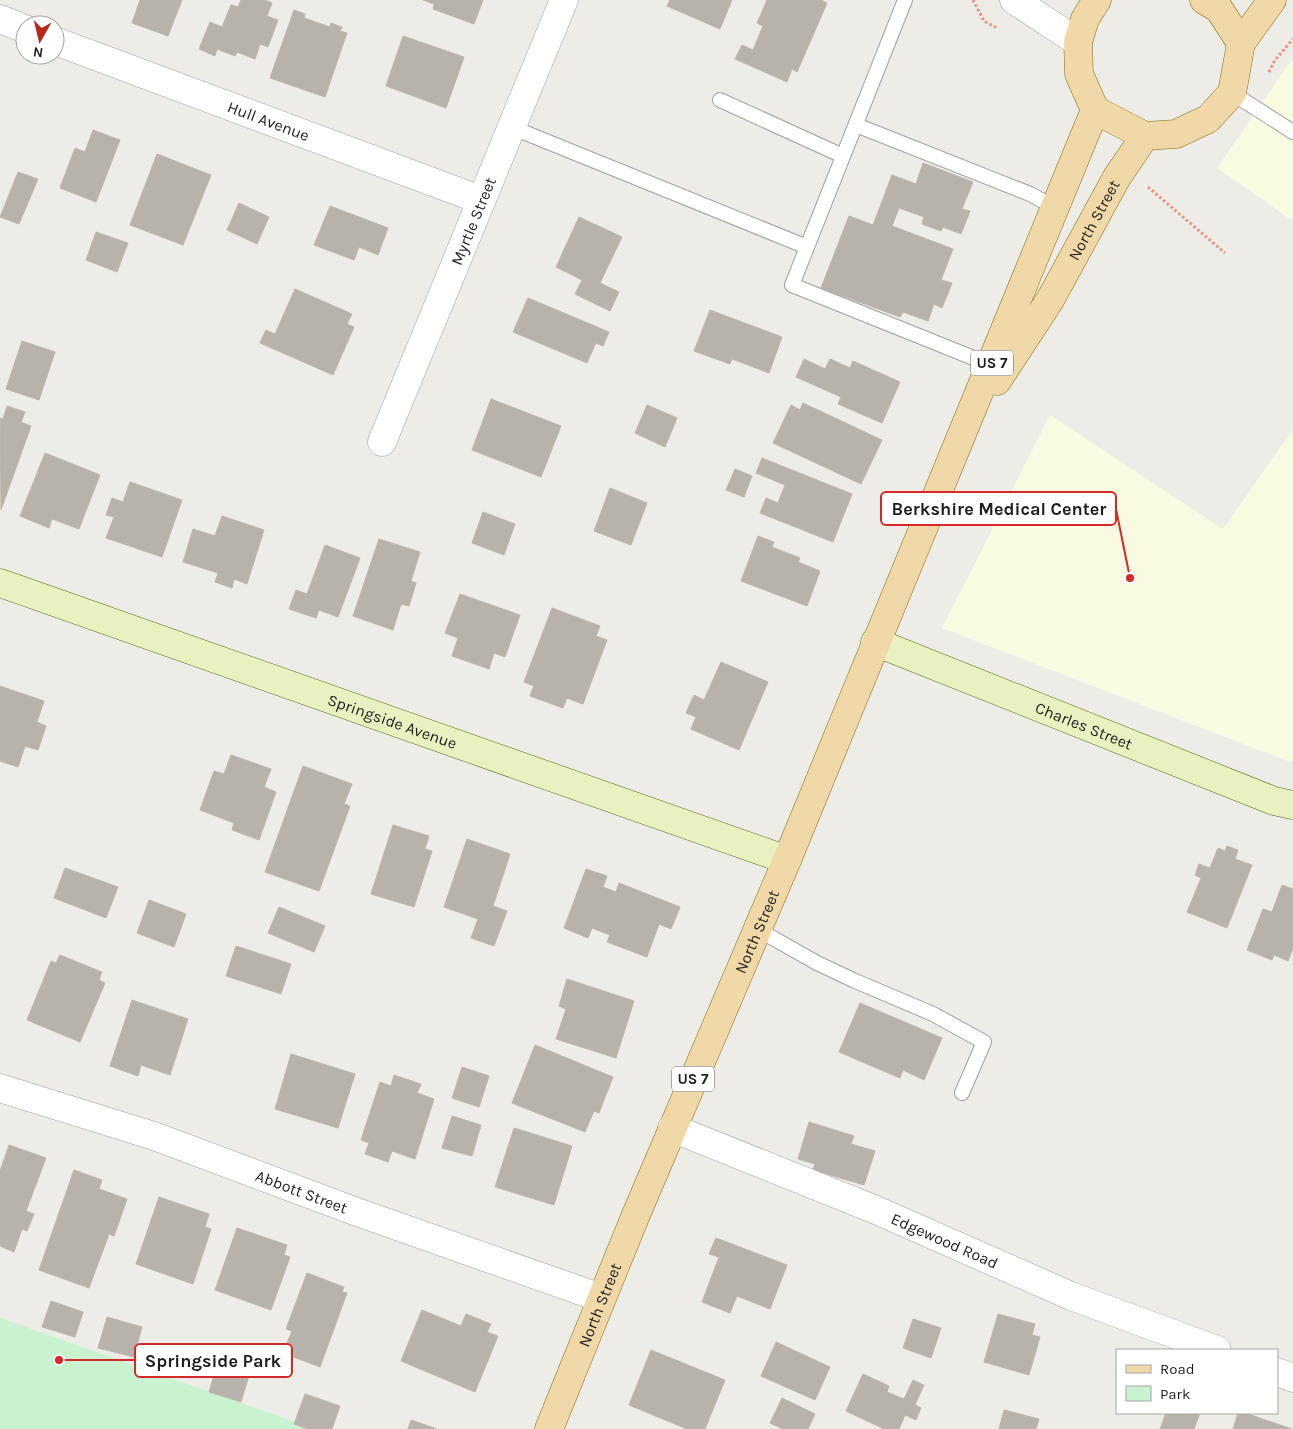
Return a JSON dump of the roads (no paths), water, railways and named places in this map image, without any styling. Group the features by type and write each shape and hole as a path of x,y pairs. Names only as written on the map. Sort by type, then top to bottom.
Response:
{"main road":[{"path":"1096,0 1085,19 1078,42 1079,74 1095,110 1145,136 1176,134 1208,119 1232,93 1241,43 1272,0"},
{"path":"1204,0 1219,9 1241,43"},
{"name":"North Street","path":"549,1429 601,1298 786,860 1095,110"},
{"name":"North Street","path":"962,435 1050,300 1117,177 1145,136"}],"street":[{"name":"Myrtle Street","path":"382,442 510,127 564,0"},
{"path":"1014,0 1078,42"},
{"path":"0,18 15,25"},
{"name":"Hull Avenue","path":"65,45 481,200"},
{"name":"Springside Avenue","path":"0,583 786,860"},
{"name":"Charles Street","path":"875,642 1274,801 1293,805"},
{"name":"Abbott Street","path":"0,1088 154,1136 357,1212 601,1298"},
{"name":"Edgewood Road","path":"672,1128 876,1210 1071,1296 1215,1349"},
{"path":"1278,1372 1293,1378"}],"lane":[{"path":"905,0 792,285 991,365"},
{"path":"1232,93 1293,132"},
{"path":"720,100 843,156"},
{"path":"856,125 1030,194 1054,207"},
{"path":"510,127 807,247"},
{"path":"757,929 817,963 933,1014 984,1042 962,1093"}],"place":[{"name":"Berkshire Medical Center","path":"1130,578"},
{"name":"Springside Park","path":"59,1360"}]}
